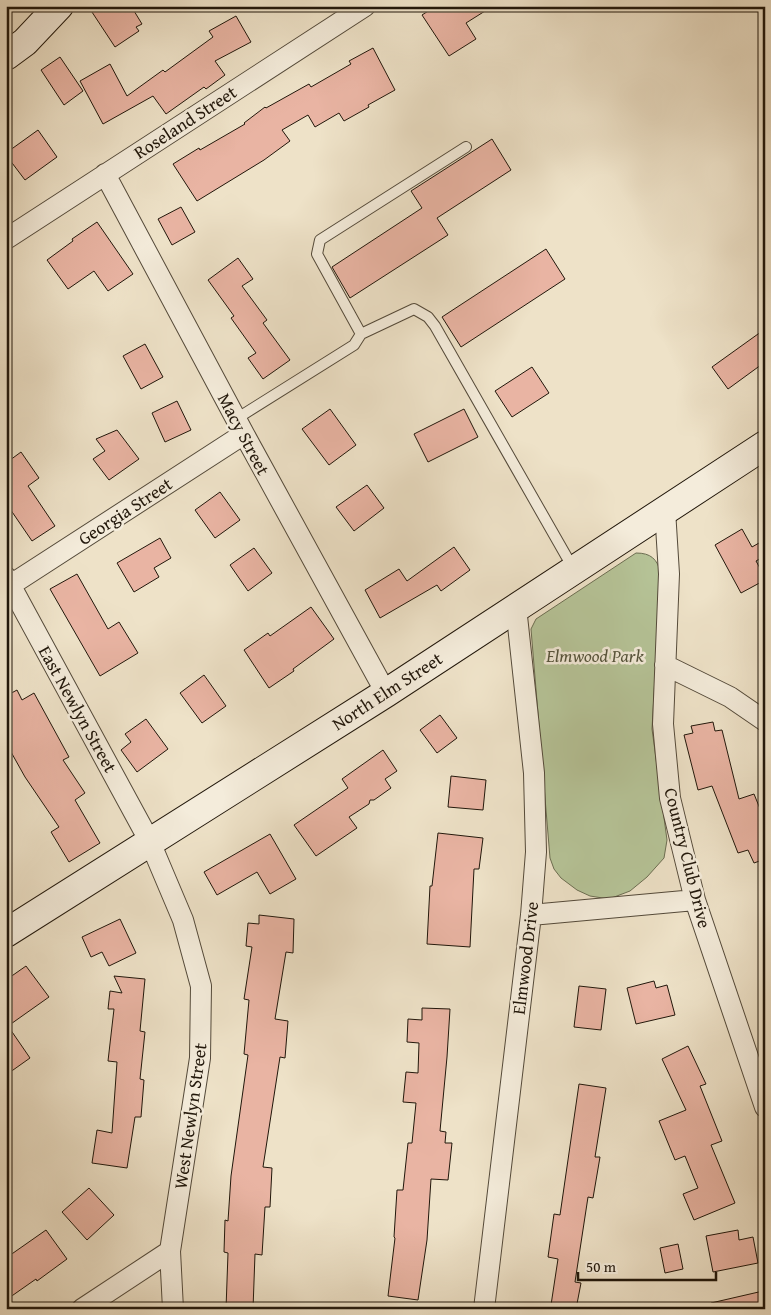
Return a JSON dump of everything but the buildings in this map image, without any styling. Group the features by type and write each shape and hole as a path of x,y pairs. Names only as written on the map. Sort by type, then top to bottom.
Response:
{"main road":[{"path":"6,56 25,42 60,6"},
{"name":"North Elm Street","path":"6,933 386,693 765,445"}],"street":[{"name":"Roseland Street","path":"6,239 365,6"},
{"name":"Macy Street","path":"105,174 386,693"},
{"name":"Georgia Street","path":"8,583 240,426"},
{"name":"Country Club Drive","path":"665,510 669,574 663,724 670,798 695,900 765,1106"},
{"name":"East Newlyn Street","path":"8,583 150,842"},
{"name":"Elmwood Drive","path":"484,1309 531,915 536,852 534,773 516,607"},
{"path":"665,666 730,697 765,721"},
{"name":"West Newlyn Street","path":"150,842 183,920 201,986 200,1058 170,1252 173,1309"},
{"path":"531,915 695,900"},
{"path":"82,1309 170,1252"}],"lane":[{"path":"361,334 317,254 320,240 466,147"},
{"path":"240,426 354,346 361,334 414,309 428,317 435,326 574,569"}],"green space":[{"name":"Elmwood Park","path":"636,553 646,554 653,558 658,564 661,573 652,729 667,840 664,858 647,877 630,891 609,899 590,896 577,890 561,878 554,869 550,858 531,629 536,619"}]}
